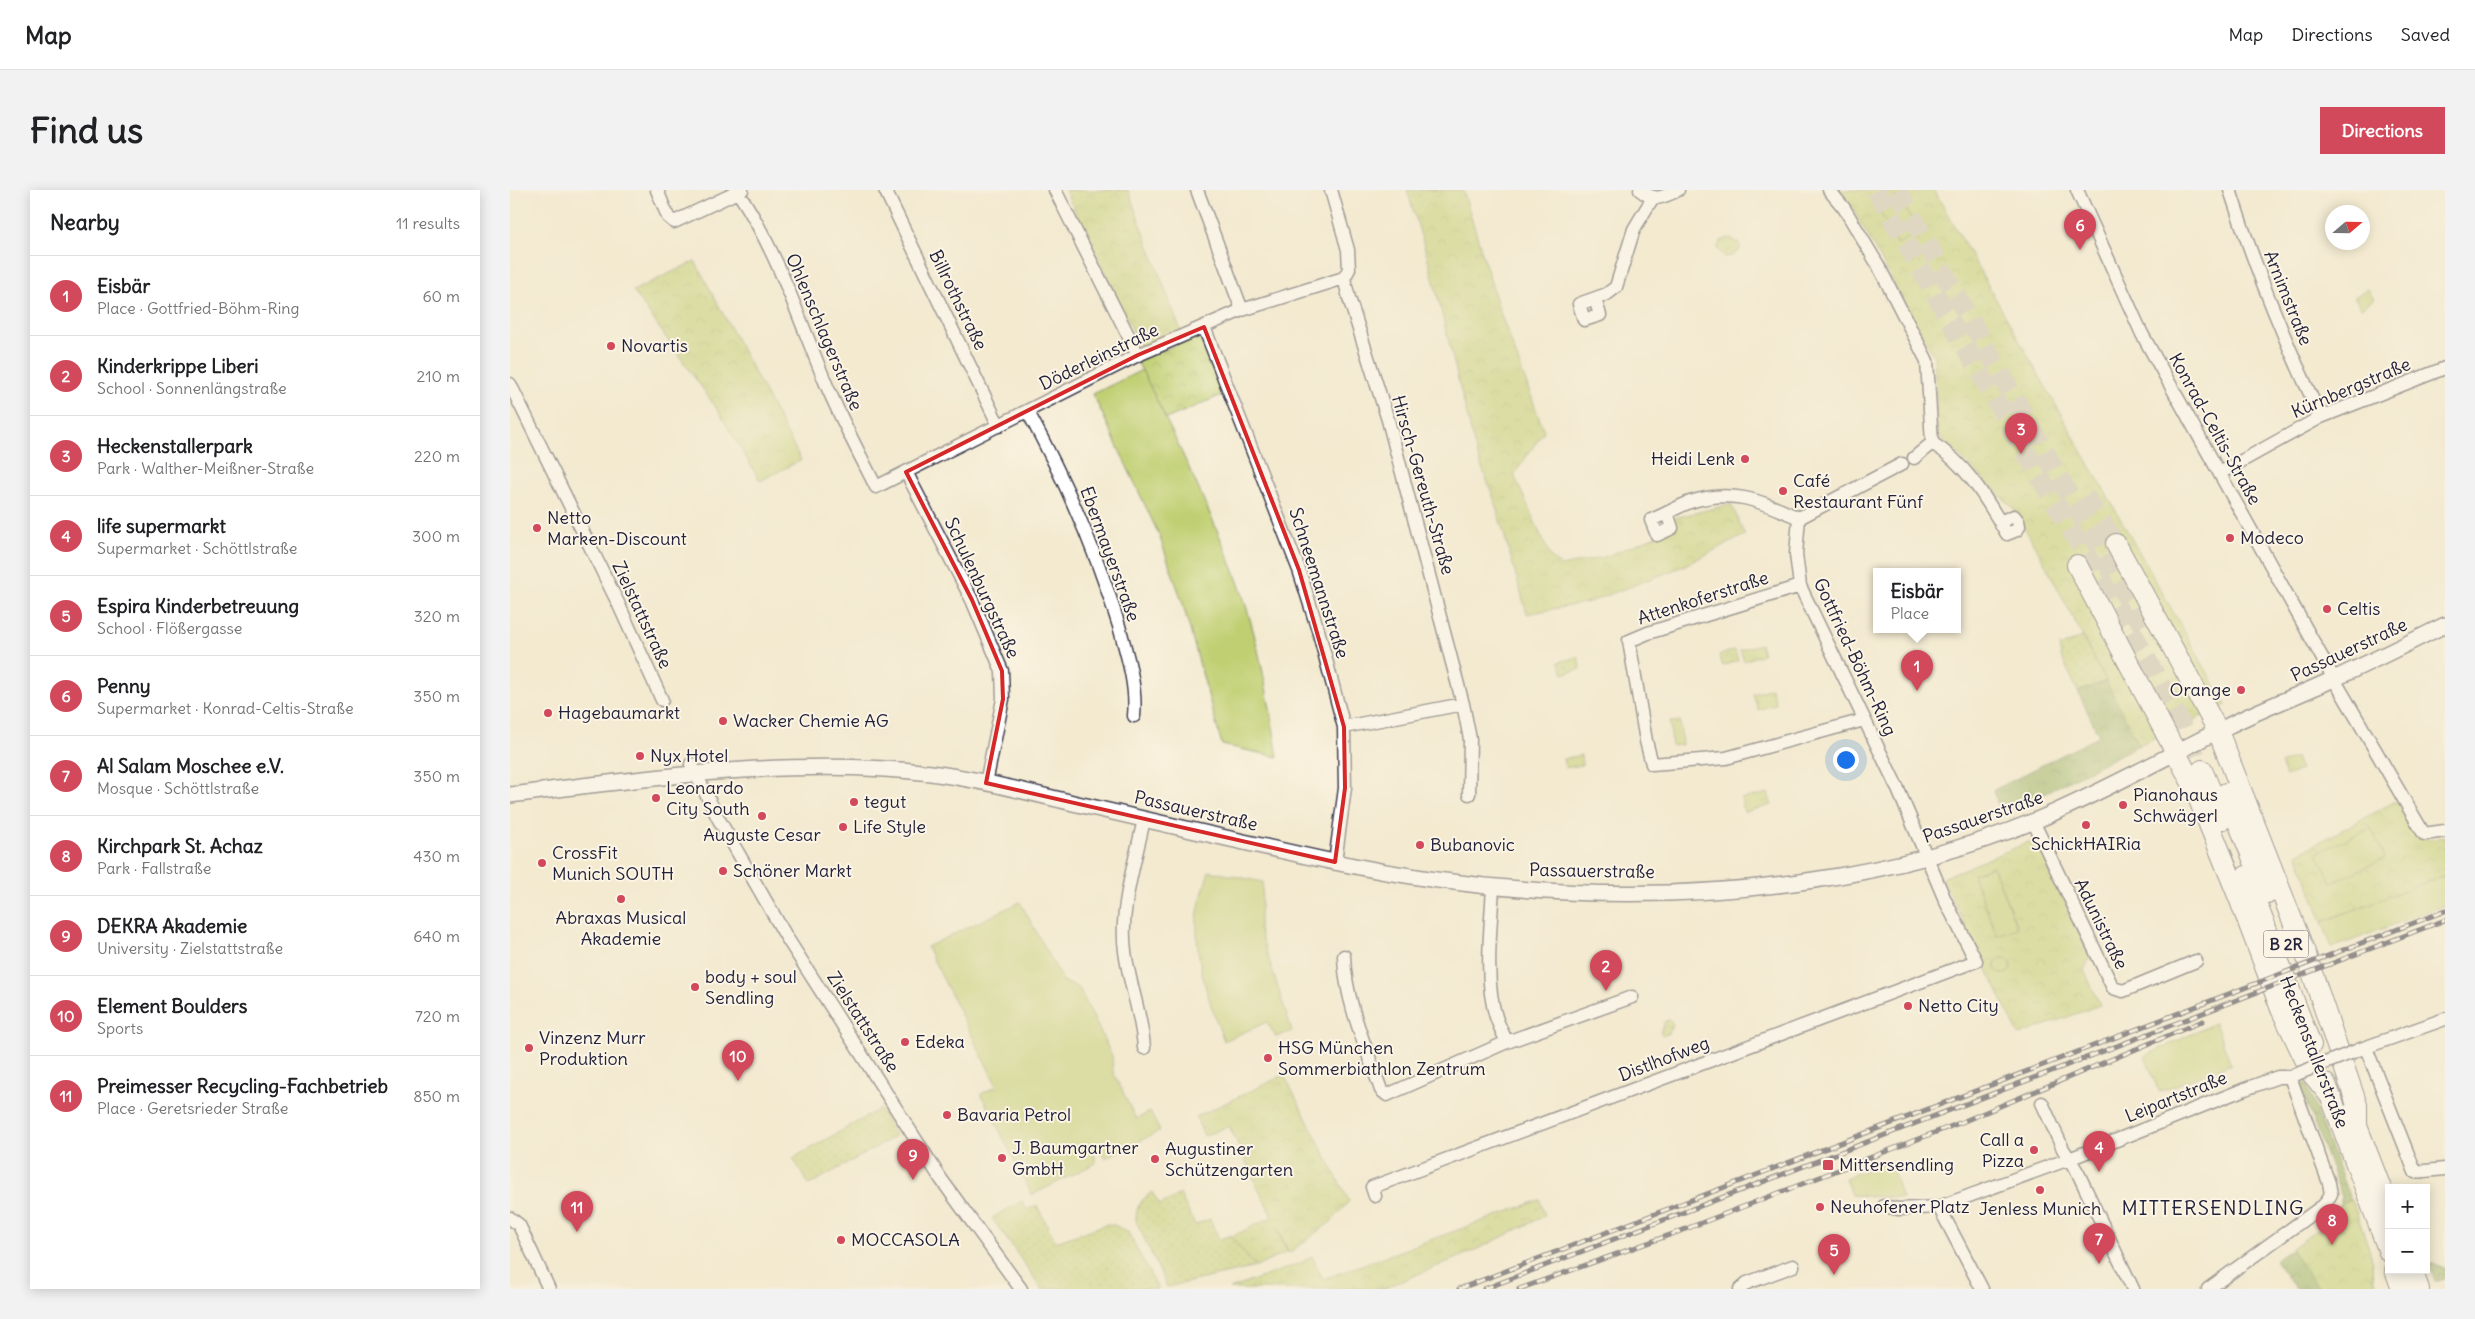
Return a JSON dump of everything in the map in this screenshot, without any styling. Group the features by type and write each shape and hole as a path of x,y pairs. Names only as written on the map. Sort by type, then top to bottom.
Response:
{"highway":[{"path":"2116,544 2218,731 2306,955 2357,1105 2357,1125"},
{"path":"2077,565 2176,752 2213,832 2281,1009 2312,1074 2331,1096"},
{"name":"Heckenstallerstraße","path":"2385,1198 2357,1125 2208,767 2385,1241"},
{"path":"2396,1274 2402,1289"},
{"path":"2413,1274 2419,1289"}],"street":[{"path":"657,190 668,217 674,222 740,191"},
{"name":"Billrothstraße","path":"885,190 999,426"},
{"path":"1055,190 1138,355"},
{"path":"1197,190 1242,310"},
{"name":"Hirsch-Gereuth-Straße","path":"1331,190 1349,260 1349,269 1344,278 1388,420 1463,704 1470,739 1469,794"},
{"path":"1640,190 1652,199 1661,198 1678,190"},
{"path":"1829,190 1844,208 1878,265 1927,361 1932,443"},
{"name":"Konrad-Celtis-Straße","path":"2077,190 2142,334 2334,679 2424,834 2445,831"},
{"name":"Arnimstraße","path":"2230,190 2257,269 2299,372 2321,416"},
{"name":"Ohlenschlagerstraße","path":"740,191 793,301 826,385 876,487"},
{"path":"1595,299 1607,294 1616,287 1634,228 1652,199"},
{"name":"Döderleinstraße","path":"876,487 1138,355 1242,310 1344,278"},
{"name":"Schneemannstraße","path":"1204,326 1299,570 1318,630 1344,727 1345,788 1335,862"},
{"name":"Kürnbergstraße","path":"2220,474 2321,416 2445,368"},
{"name":"Zielstattstraße","path":"510,384 624,616 662,700"},
{"name":"Ebermayerstraße","path":"1028,412 1072,498 1102,576 1126,651 1132,680 1134,716"},
{"path":"1914,458 1932,443"},
{"path":"1932,443 1950,454 1970,476 2001,524"},
{"path":"1667,513 1690,502 1735,495 1799,518 1902,464"},
{"name":"Schulenburgstraße","path":"906,472 972,600 1002,671 1003,699 986,783"},
{"name":"Gottfried-Böhm-Ring","path":"1799,518 1796,554 1800,586 1897,787 1944,900 1976,961"},
{"name":"Attenkoferstraße","path":"1800,586 1648,633 1629,641 1646,741 1652,764 1726,758 1864,720"},
{"name":"Passauerstraße","path":"510,795 694,769 858,767 939,774 1335,862 1493,887 1602,894 1724,889 1813,880 1926,857 2033,821 2088,797 2218,731 2334,679 2445,625"},
{"path":"1344,727 1463,704"},
{"name":"Zielstattstraße","path":"694,769 718,818 791,944 941,1179 1021,1289"},
{"path":"1144,819 1130,883 1124,932 1125,950 1143,1032 1144,1048"},
{"name":"Adunistraße","path":"2033,821 2113,988 2123,991 2196,962"},
{"path":"1493,887 1490,964 1491,991 1496,1016 1507,1042"},
{"path":"1344,956 1344,971 1359,1029 1381,1090 1387,1094 1507,1042 1632,998"},
{"name":"Distlhofweg","path":"1375,1196 1372,1187 1976,961"},
{"name":"Leipartstraße","path":"1884,1206 1898,1209 1939,1207 2069,1159 2245,1089 2278,1077 2293,1076 2445,1019"},
{"path":"2361,1049 2414,1172 2445,1169"},
{"path":"2208,1289 2324,1205 2331,1194 2293,1076"},
{"path":"2042,1103 2069,1159 2078,1173 2133,1289"},
{"path":"1939,1207 1982,1289"},
{"path":"510,1218 519,1225 549,1289"},
{"path":"1740,1289 1747,1284 1793,1266"}],"highlighted area":[{"path":"1204,327 1299,570 1344,727 1345,788 1335,862 986,783 1003,699 1002,671 972,600 906,472 1138,355"}],"green space":[{"path":"1065,190 1128,190 1182,334 1146,348 1140,346"},
{"path":"1407,190 1463,190 1500,312 1544,431 1514,475 1551,558 1561,566 1604,557 1671,530 1674,518 1731,504 1745,535 1679,568 1590,602 1527,614 1494,499 1476,452 1429,262"},
{"path":"1838,190 1934,190 2226,705 2139,745 2043,560 2013,508 1938,435 1934,356 1853,209"},
{"path":"1899,196 1918,233 1897,244 1878,208"},
{"path":"1729,238 1740,244 1740,250 1732,256 1725,257 1717,249 1721,241"},
{"path":"695,261 801,460 760,481 717,409 633,291"},
{"path":"2368,289 2374,299 2361,308 2354,297"},
{"path":"1194,337 1202,340 1222,395 1166,419 1137,361"},
{"path":"1142,370 1224,546 1242,593 1261,663 1278,757 1222,745 1182,601 1159,535 1093,394"},
{"path":"2082,637 2106,681 2078,692 2061,656 2059,647"},
{"path":"1760,644 1763,654 1744,661 1740,650"},
{"path":"1735,650 1738,660 1723,666 1719,655"},
{"path":"1578,657 1581,669 1563,674 1559,662"},
{"path":"2106,681 2139,745 2033,799 2000,813 1994,790 2099,736 2078,692"},
{"path":"1771,688 1776,704 1758,710 1753,694"},
{"path":"1680,721 1682,745 1672,746 1670,722"},
{"path":"1581,755 1582,765 1565,768 1563,759"},
{"path":"2296,757 2301,770 2286,776 2281,764"},
{"path":"1768,793 1772,805 1744,812 1741,799"},
{"path":"2396,801 2429,839 2445,837 2445,875 2322,922 2297,854"},
{"path":"2371,828 2385,858 2332,883 2317,853"},
{"path":"2036,839 2090,958 2084,970 2100,1005 2019,1035 1942,878","holes":["1993,866 2017,927 1997,935 1973,874"]},
{"path":"1993,866 2017,928 1997,935 1973,874"},
{"path":"1209,871 1263,882 1259,929 1292,1031 1276,1037 1267,1022 1224,1041 1208,997 1198,951 1197,920 1200,901"},
{"path":"2445,875 2445,905 2332,948 2322,922"},
{"path":"1020,902 1063,981 1079,988 1112,1056 1113,1072 1136,1119 1150,1112 1160,1131 1105,1158 1100,1151 1094,1154 1096,1163 1032,1195 981,1094 997,1086 927,947"},
{"path":"2003,958 2009,960 2011,966 2009,972 2003,974 1997,972 1995,966 1997,960"},
{"path":"1670,1020 1673,1024 1668,1034 1663,1035 1660,1032 1665,1021"},
{"path":"2215,1023 2231,1064 2159,1092 2145,1056"},
{"path":"1284,1075 1349,1201 1332,1221 1289,1253 1276,1226 1287,1252 1256,1267 1231,1237 1272,1217 1229,1126 1204,1136 1196,1117"},
{"path":"2306,1083 2371,1254 2373,1278 2377,1289 2296,1289 2275,1260 2323,1226 2338,1208 2342,1197 2300,1086"},
{"path":"880,1109 896,1136 809,1185 793,1158"},
{"path":"1890,1161 1902,1198 1851,1195 1845,1178"},
{"path":"1152,1192 1160,1205 1180,1194 1195,1225 1210,1219 1219,1239 1231,1235 1256,1267 1167,1287 1136,1221 1140,1204"},
{"path":"1540,1200 1545,1216 1471,1252 1383,1289 1230,1289 1301,1263 1312,1256 1323,1279"},
{"path":"2352,1200 2371,1254 2373,1278 2377,1289 2319,1289 2291,1249 2325,1224 2339,1205"},
{"path":"1022,1201 1027,1210 1037,1205 1056,1242 1107,1224 1114,1225 1128,1232 1158,1289 1042,1289 992,1218"},
{"path":"2430,1263 2445,1268 2445,1278 2435,1281"}],"tunnel":[{"path":"1876,190 2021,445 2132,632 2176,714 2202,770"},
{"path":"1897,190 2144,628"},
{"path":"2085,496 2116,544"}],"railway":[{"path":"1459,1289 2445,911"},
{"path":"1484,1289 2445,920"},
{"path":"1519,1289 1678,1232 1962,1122 2203,1021"}],"place":[{"name":"Penny","path":"2080,250"},
{"name":"Novartis","path":"611,346"},
{"name":"Heckenstallerpark","path":"2021,454"},
{"name":"Heidi Lenk","path":"1745,459"},
{"name":"Café Restaurant Fünf","path":"1783,491"},
{"name":"Netto Marken-Discount","path":"537,528"},
{"name":"Modeco","path":"2230,538"},
{"name":"Celtis","path":"2327,609"},
{"name":"Orange","path":"2241,690"},
{"name":"Eisbär","path":"1917,691"},
{"name":"Hagebaumarkt","path":"548,713"},
{"name":"Wacker Chemie AG","path":"723,721"},
{"name":"Nyx Hotel","path":"640,756"},
{"name":"Leonardo City South","path":"656,798"},
{"name":"tegut","path":"854,802"},
{"name":"Pianohaus Schwägerl","path":"2123,805"},
{"name":"Auguste Cesar","path":"762,816"},
{"name":"SchickHAIRia","path":"2086,825"},
{"name":"Life Style","path":"843,827"},
{"name":"Bubanovic","path":"1420,845"},
{"name":"CrossFit Munich SOUTH","path":"542,863"},
{"name":"Schöner Markt","path":"723,871"},
{"name":"Abraxas Musical Akademie","path":"621,899"},
{"name":"body + soul Sendling","path":"695,987"},
{"name":"Kinderkrippe Liberi","path":"1606,991"},
{"name":"Netto City","path":"1908,1006"},
{"name":"Edeka","path":"905,1042"},
{"name":"Vinzenz Murr Produktion","path":"529,1048"},
{"name":"HSG München Sommerbiathlon Zentrum","path":"1268,1058"},
{"name":"Element Boulders","path":"738,1081"},
{"name":"Bavaria Petrol","path":"947,1115"},
{"name":"Call a Pizza","path":"2034,1150"},
{"name":"J. Baumgartner GmbH","path":"1002,1158"},
{"name":"Augustiner Schützengarten","path":"1155,1159"},
{"name":"Mittersendling","path":"1828,1165"},
{"name":"life supermarkt","path":"2099,1172"},
{"name":"DEKRA Akademie","path":"913,1180"},
{"name":"Jenless Munich","path":"2040,1190"},
{"name":"Neuhofener Platz","path":"1820,1207"},
{"name":"Preimesser Recycling-Fachbetrieb","path":"577,1232"},
{"name":"MOCCASOLA","path":"841,1240"},
{"name":"Kirchpark St. Achaz","path":"2332,1245"},
{"name":"Al Salam Moschee e.V.","path":"2099,1264"},
{"name":"Espira Kinderbetreuung","path":"1834,1275"}],"district":[{"name":"MITTERSENDLING","path":"2213,1208"}]}
